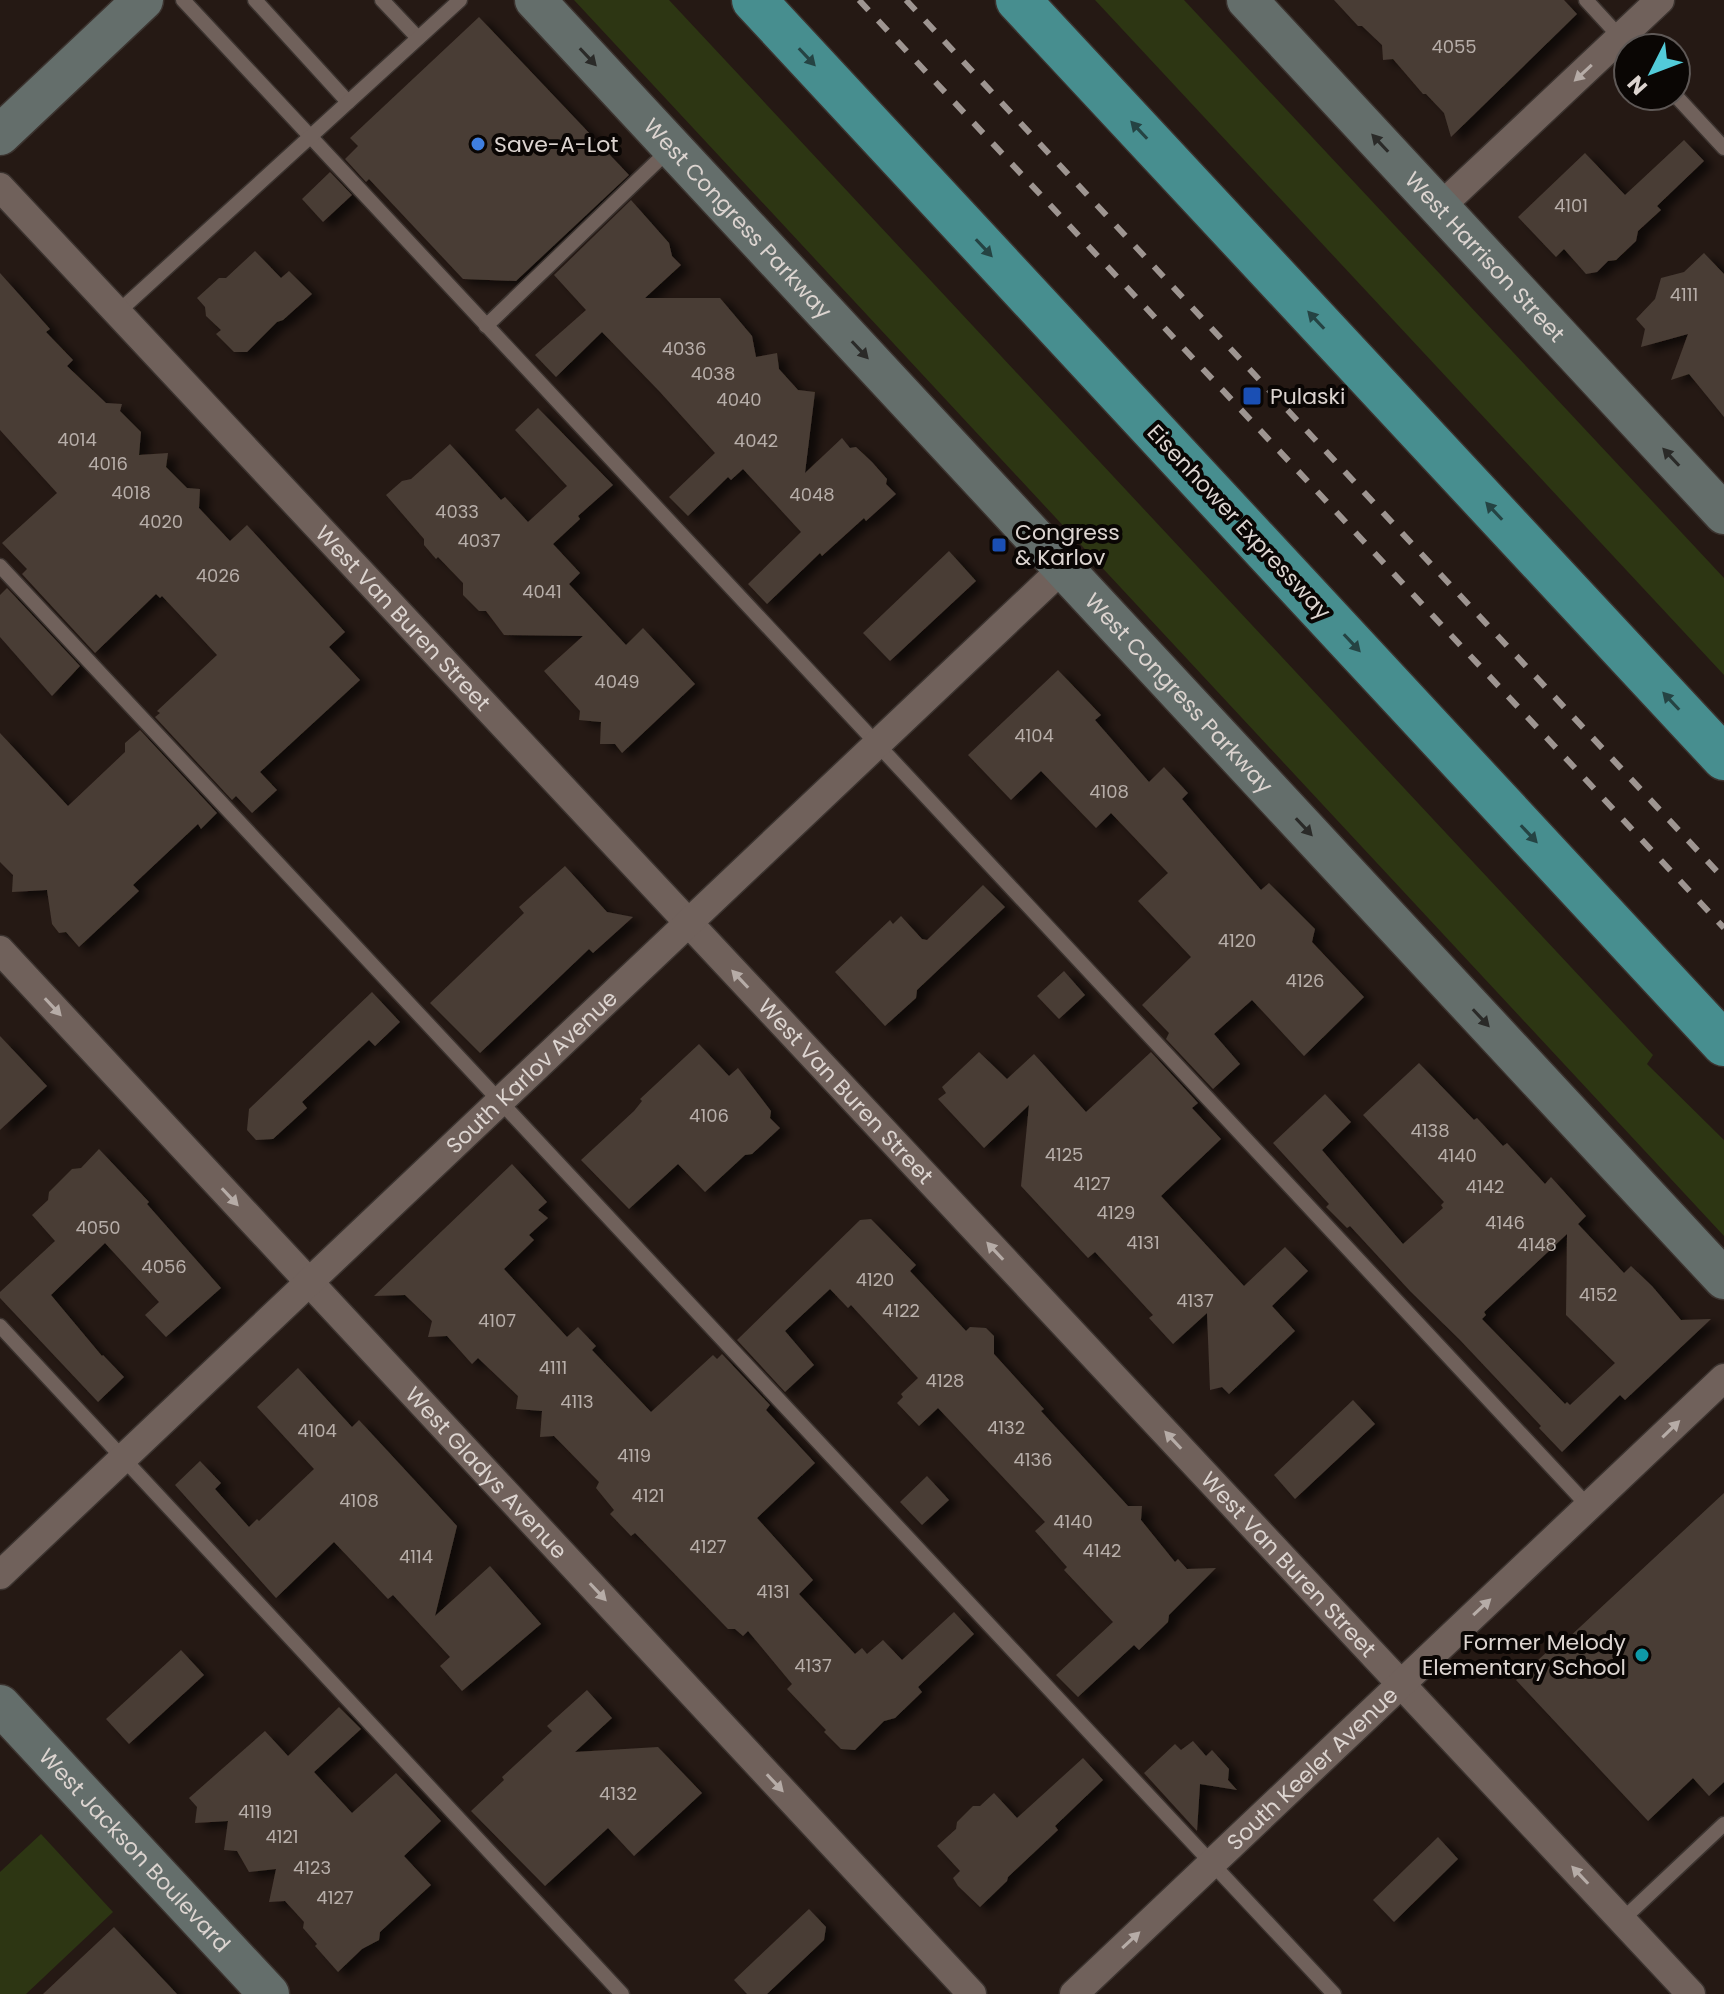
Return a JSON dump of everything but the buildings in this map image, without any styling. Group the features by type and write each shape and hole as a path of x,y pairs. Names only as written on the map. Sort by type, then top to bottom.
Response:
{"highway":[{"name":"Eisenhower Expressway","path":"754,0 1724,1044"},
{"path":"1018,0 1724,758"}],"street":[{"path":"0,135 143,0"},
{"name":"West Congress Parkway","path":"535,0 1724,1279"},
{"name":"West Harrison Street","path":"1247,0 1724,514"},
{"path":"1634,32 1660,0"},
{"path":"1439,208 1612,55"},
{"name":"West Van Buren Street","path":"0,187 1691,1994"},
{"name":"South Karlov Avenue","path":"0,1575 1063,568"},
{"name":"West Gladys Avenue","path":"0,950 972,1994"},
{"name":"South Keeler Avenue","path":"1074,1994 1724,1378"},
{"name":"West Jackson Boulevard","path":"0,1705 269,1994"}],"lane":[{"path":"183,0 1589,1507"},
{"path":"255,0 348,102"},
{"path":"382,0 418,38"},
{"path":"117,313 460,0"},
{"path":"1586,0 1615,32"},
{"path":"1691,112 1724,148"},
{"path":"486,326 672,148"},
{"path":"0,566 1334,1994"},
{"path":"0,1326 622,1994"},
{"path":"1622,1920 1724,1824"}],"green space":[{"path":"574,0 669,0 1653,1055 1647,1064 1724,1140 1724,1236"},
{"path":"1095,0 1184,0 1724,578 1724,675"},
{"path":"41,1834 113,1912 26,1994 0,1994 0,1872"}],"railway":[{"path":"859,0 1724,928"},
{"path":"906,0 1724,879"}],"place":[{"name":"Save-A-Lot","path":"478,144"},
{"name":"Pulaski","path":"1252,396"},
{"name":"Congress & Karlov","path":"999,545"},
{"name":"Former Melody Elementary School","path":"1642,1655"}]}
